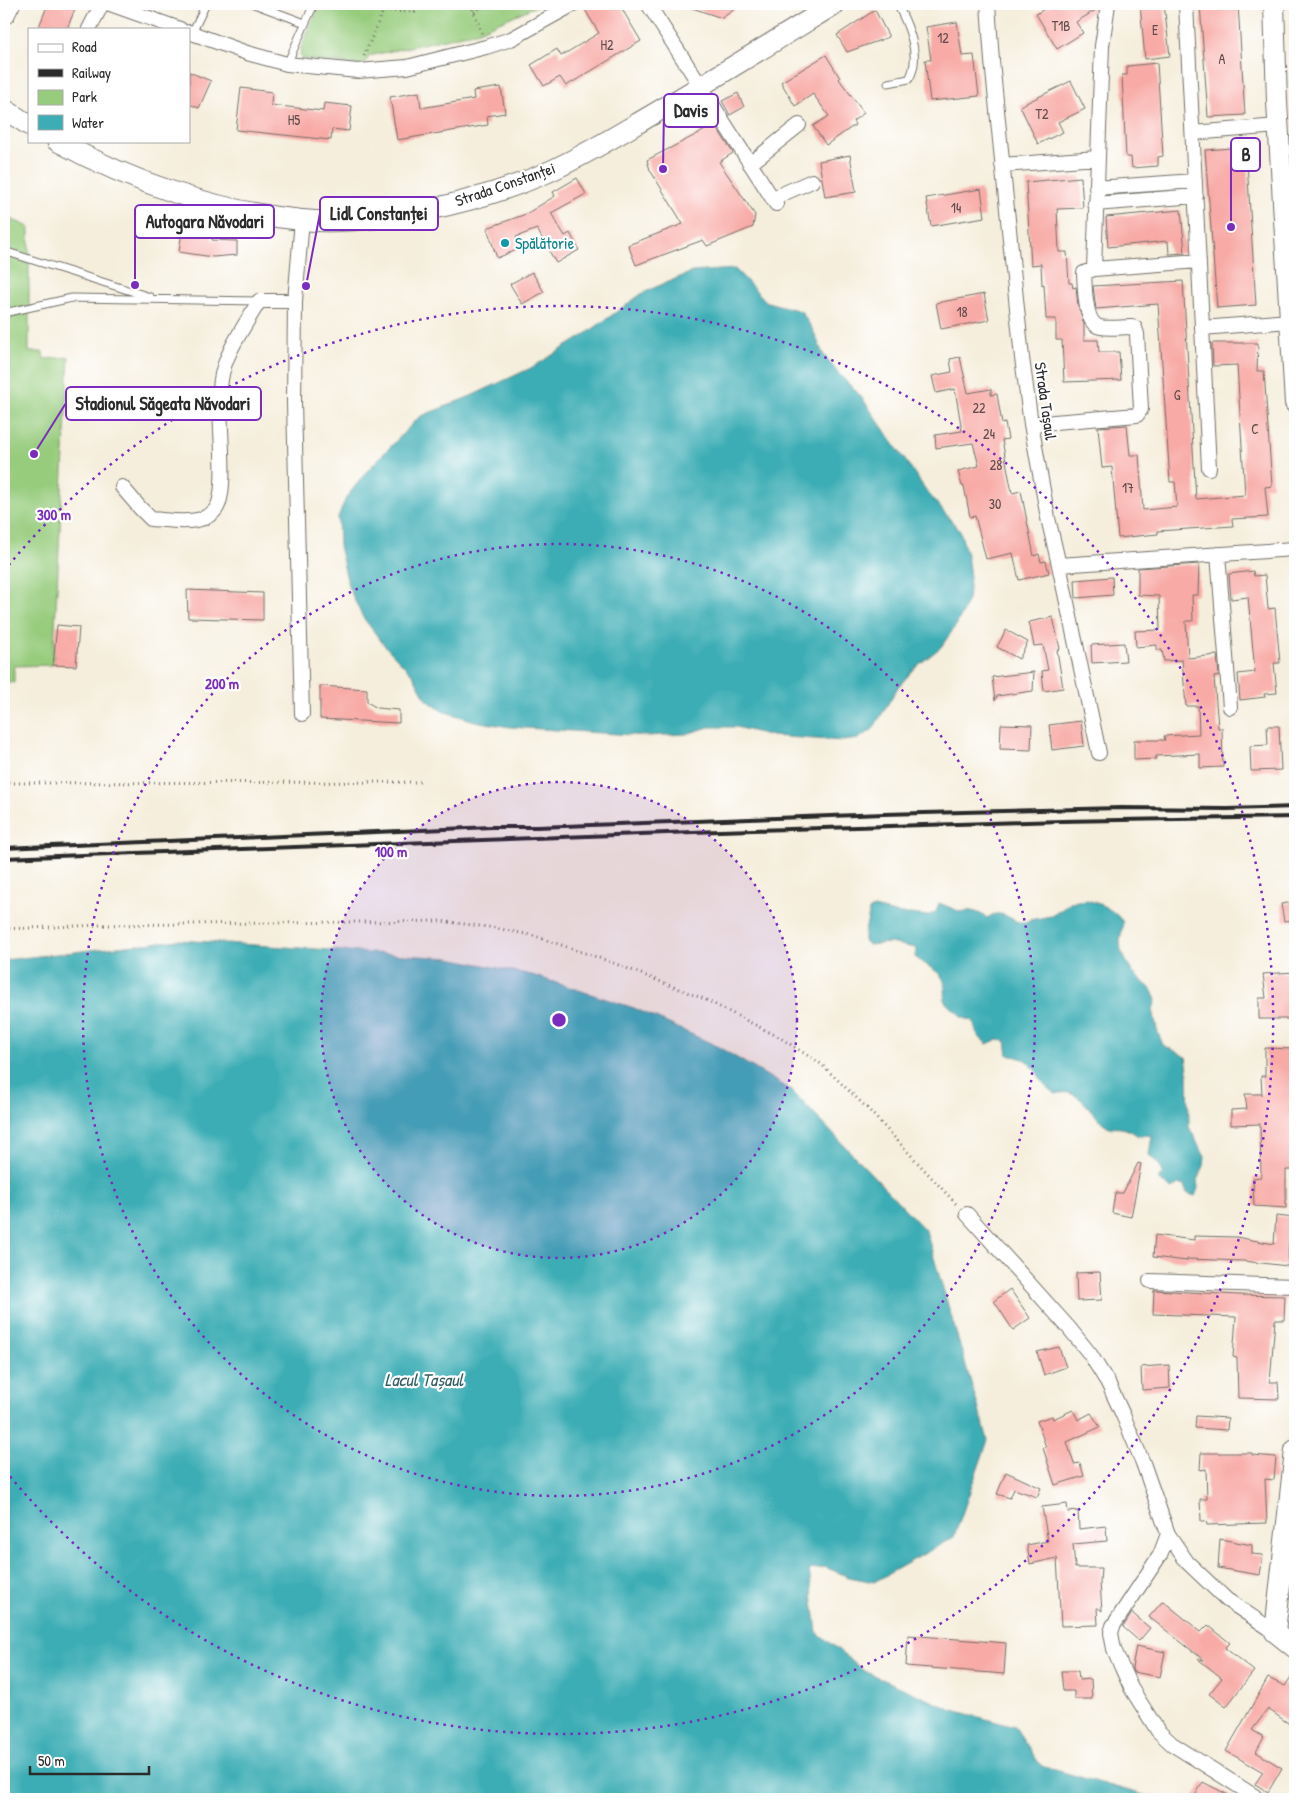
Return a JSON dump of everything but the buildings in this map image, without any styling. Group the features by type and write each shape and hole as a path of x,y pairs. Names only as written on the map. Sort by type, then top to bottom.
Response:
{"street":[{"path":"90,28 102,4"},
{"path":"110,4 178,28"},
{"path":"190,32 247,53 288,64 358,71 407,67 486,47 510,39 574,4"},
{"path":"648,4 774,201 812,181"},
{"name":"Strada Constanței","path":"60,142 129,176 181,194 224,206 302,220 348,220 407,213 449,204 512,186 545,173 579,156 700,86 835,4"},
{"name":"Strada Tașaul","path":"988,4 1002,165 1022,358 1031,424 1048,518 1099,753"},
{"path":"1094,269 1102,46 1108,4"},
{"path":"1186,4 1209,468"},
{"path":"1274,4 1278,126 1295,403"},
{"path":"4,109 28,124"},
{"path":"750,164 799,124"},
{"path":"1192,133 1278,126"},
{"path":"1002,165 1097,158"},
{"path":"1096,188 1195,181"},
{"path":"1095,204 1196,196"},
{"path":"302,220 296,301 294,403 302,714"},
{"path":"1031,424 1137,415 1141,409 1138,334 1132,327 1098,327 1092,322 1088,315 1084,273 1094,269 1199,261"},
{"path":"122,487 151,519 189,521 203,518 216,510 221,498 222,475 220,380 226,360 259,301 296,301"},
{"path":"1202,328 1290,320"},
{"path":"1059,565 1295,549"},
{"path":"1218,554 1230,706"},
{"path":"966,1214 1069,1328 1090,1354 1108,1383 1123,1415 1143,1463 1168,1534 1187,1562 1228,1600 1295,1648"},
{"path":"1150,1281 1295,1286"},
{"path":"1274,1632 1295,1450"},
{"path":"1168,1534 1160,1555 1113,1626 1111,1633 1114,1649 1131,1688 1158,1731 1172,1744 1259,1799"}],"lane":[{"path":"189,28 206,4"},
{"path":"254,4 305,23"},
{"path":"288,64 314,4"},
{"path":"888,83 908,79 913,72 914,64 911,35 897,4"},
{"path":"4,252 158,299"},
{"path":"4,313 72,298 259,301"}],"path":[{"path":"358,71 383,12 415,12 418,4"},
{"path":"471,4 486,47"},
{"path":"474,12 486,4"},
{"path":"4,783 421,782"},
{"path":"4,929 101,925 440,921 496,928 534,936 611,962 704,999 779,1036 821,1064 867,1108 966,1214"}],"green space":[{"path":"320,4 541,4 476,32 369,56 364,66 303,59 300,55 301,48"},
{"path":"4,216 29,227 29,352 43,352 44,359 69,357 53,665 14,666 14,682 4,682"}],"water":[{"path":"735,269 767,302 801,311 813,330 823,354 839,374 860,395 928,493 960,531 967,555 970,577 968,600 957,624 941,647 916,667 898,687 873,729 858,739 843,741 772,736 736,727 709,727 686,734 647,736 510,727 475,721 442,711 426,699 413,675 384,645 362,616 349,588 339,546 338,517 346,498 367,471 419,417 471,396 533,367 583,336 644,292 692,272"},
{"path":"1087,900 1107,908 1123,922 1120,941 1121,951 1132,972 1151,989 1156,1000 1153,1009 1157,1030 1163,1045 1186,1057 1189,1127 1205,1157 1204,1166 1197,1180 1198,1188 1195,1196 1187,1193 1184,1186 1178,1184 1172,1189 1158,1179 1163,1173 1160,1166 1149,1155 1152,1135 1138,1136 1126,1129 1108,1126 1078,1097 1065,1093 1056,1094 1051,1091 1026,1060 1008,1055 1006,1041 996,1040 987,1044 978,1036 973,1021 961,1017 946,1003 944,1000 945,984 942,978 915,957 916,948 889,943 869,945 864,941 869,910 874,908 899,914 927,916 936,912 939,903 961,912 968,911 981,914 987,918 998,914 1021,923 1026,923 1030,920 1051,916 1070,902"},
{"name":"Lacul Tașaul","path":"179,940 450,958 532,975 634,1008 715,1045 791,1090 926,1231 988,1440 954,1537 874,1582 849,1577 825,1567 809,1570 817,1632 864,1671 950,1709 1015,1727 1041,1766 1158,1799 4,1799 4,960"}],"railway":[{"path":"4,848 492,827 538,827 884,814 1120,808 1227,809 1295,807"},
{"path":"4,858 720,831 1062,821 1295,817"}],"place":[{"name":"Davis","path":"663,169"},
{"name":"B","path":"1231,227"},
{"name":"Spălătorie","path":"505,243"},
{"name":"Autogara Năvodari","path":"135,285"},
{"name":"Lidl Constanței","path":"306,286"},
{"name":"Stadionul Săgeata Năvodari","path":"34,454"}]}
